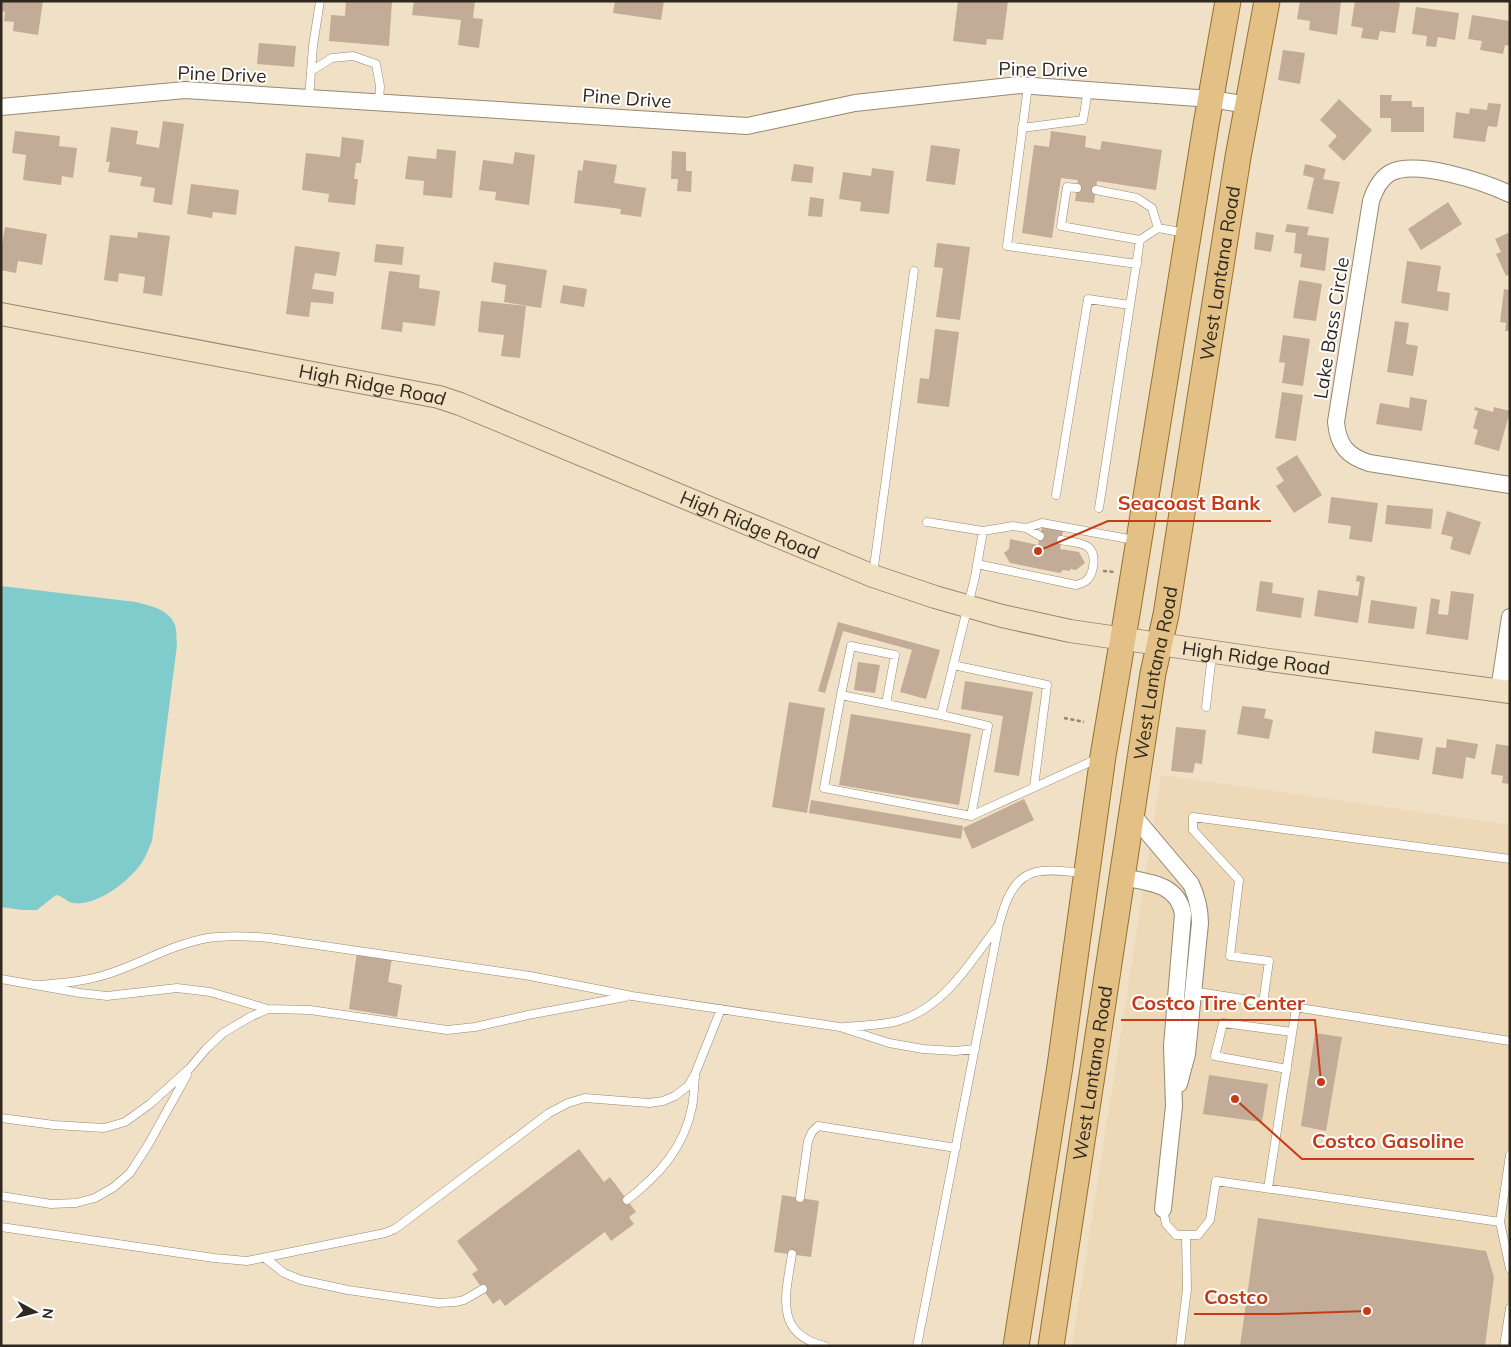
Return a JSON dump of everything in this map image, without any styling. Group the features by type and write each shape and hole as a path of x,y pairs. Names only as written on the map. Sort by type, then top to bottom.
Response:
{"main road":[{"name":"West Lantana Road","path":"1016,1346 1060,1066 1103,756 1210,99 1228,1"},
{"name":"West Lantana Road","path":"1051,1346 1153,673 1169,595 1248,105 1267,1"},
{"path":"1086,873 1122,877"}],"street":[{"name":"Pine Drive","path":"1,107 185,90 747,126 855,103 1019,85 1210,99 1248,105"},
{"name":"Lake Bass Circle","path":"1510,194 1488,184 1459,176 1412,168 1390,173 1374,190 1336,422 1337,433 1342,444 1349,453 1359,460 1510,485"},
{"name":"High Ridge Road","path":"1,314 439,397 460,404 873,576 935,597 1002,616 1070,630 1159,644 1504,691"},
{"path":"1504,691 1510,617"},
{"path":"1132,814 1191,884 1200,909 1186,1054 1174,1106 1163,1209"},
{"path":"1122,877 1161,885 1171,891 1182,905 1183,914 1172,1046 1174,1106"}],"lane":[{"path":"309,98 313,46 320,1"},
{"path":"311,71 332,58 353,56 376,64 380,86 379,102"},
{"path":"1028,86 1007,246 1136,264"},
{"path":"1022,128 1083,120 1088,90"},
{"path":"1077,188 1067,187 1061,226 1140,240 1158,228 1188,234"},
{"path":"1096,190 1137,198 1152,208 1158,228"},
{"path":"1099,508 1140,240"},
{"path":"873,576 914,272"},
{"path":"1056,495 1088,299 1130,305"},
{"path":"927,522 983,531 1013,526 1026,528 1040,536"},
{"path":"1026,528 1042,523 1139,541"},
{"path":"940,716 978,564 983,531"},
{"path":"978,564 1076,585 1086,581 1091,574 1093,565 1091,550 1086,545 1061,540"},
{"path":"886,704 896,655 851,646 824,788 970,816 1103,756"},
{"path":"1206,707 1213,652"},
{"path":"953,665 1047,685 1034,787"},
{"path":"841,695 988,726 970,816"},
{"path":"1263,1003 1269,962 1230,956 1239,880 1192,830 1194,817 1510,859"},
{"path":"917,1346 999,924 1008,896 1019,881 1028,874 1044,870 1086,873"},
{"path":"840,1027 871,1025 899,1020 926,1008 953,985 999,924"},
{"path":"39,985 84,980 110,973 178,946 206,938 235,936 269,938 530,976 632,996 840,1027 897,1045 955,1051 975,1049"},
{"path":"1,980 107,996 177,988 210,992 268,1009 310,1010 447,1030 475,1027 528,1015 632,996"},
{"path":"1176,984 1193,992 1510,1041"},
{"path":"1268,1188 1296,1008"},
{"path":"1,1118 54,1125 104,1128 125,1122 150,1104 190,1068 223,1033 268,1009"},
{"path":"1,1227 214,1258 247,1261 385,1233 395,1229 549,1113 568,1103 585,1098 649,1103 663,1101 675,1096 688,1086 695,1074 722,1009"},
{"path":"1286,1069 1215,1056 1223,1023 1292,1032"},
{"path":"1,1196 51,1204 76,1203 95,1198 114,1187 130,1173 190,1068"},
{"path":"627,1200 656,1176 678,1144 693,1106 695,1074"},
{"path":"800,1198 808,1141 812,1132 818,1126 956,1148"},
{"path":"1510,1155 1500,1222 1510,1269"},
{"path":"1163,1209 1166,1224 1176,1235 1198,1235 1210,1220 1216,1180 1500,1222"},
{"path":"1180,1346 1187,1289 1186,1235"},
{"path":"792,1254 785,1300 788,1315 792,1326 802,1337 825,1346"},
{"path":"265,1258 284,1273 301,1280 348,1290 438,1303 464,1300 483,1289"},
{"path":"1504,1346 1510,1308"}],"path":[{"path":"1100,570 1117,572"},
{"path":"1064,718 1084,722"}],"shaded area":[{"path":"1161,775 1510,825 1510,1346 1072,1346"}],"water":[{"path":"1,586 136,602 164,612 176,627 177,645 152,841 144,859 132,875 113,890 93,901 73,903 56,895 37,910 1,907"}],"building":[{"path":"1,1 43,1 38,35 13,31 14,22 4,21 5,12 1,11"},
{"path":"346,1 392,1 389,46 329,41 331,15 345,16"},
{"path":"414,1 475,1 473,18 483,19 479,48 458,45 461,20 412,15"},
{"path":"615,1 664,1 661,20 613,13"},
{"path":"958,1 1008,1 1003,40 987,39 986,45 953,41"},
{"path":"1300,1 1341,1 1337,35 1309,30 1310,21 1297,19"},
{"path":"1355,1 1391,1 1400,3 1395,33 1380,31 1378,40 1361,38 1363,28 1351,26"},
{"path":"1416,7 1459,13 1455,40 1438,37 1436,47 1426,46 1427,36 1412,34"},
{"path":"1472,15 1510,21 1510,46 1505,45 1503,54 1480,50 1482,41 1468,39"},
{"path":"259,43 296,46 294,67 257,64"},
{"path":"1283,50 1305,53 1300,84 1278,80"},
{"path":"1380,95 1392,95 1391,101 1412,101 1412,107 1424,107 1424,132 1391,132 1391,118 1380,118"},
{"path":"1339,99 1372,130 1344,161 1328,146 1337,136 1320,120"},
{"path":"1488,103 1501,104 1497,127 1488,126 1485,142 1453,138 1456,112 1469,114 1470,108 1487,110"},
{"path":"163,121 184,124 172,205 153,202 155,188 140,186 142,177 108,172 110,162 106,162 111,127 138,131 136,144 159,148"},
{"path":"15,131 60,136 59,146 77,148 73,178 62,176 61,185 23,180 26,155 12,153"},
{"path":"1051,131 1086,136 1085,147 1100,150 1102,141 1162,150 1156,190 1097,181 1094,203 1075,201 1078,180 1061,178 1052,238 1022,233 1034,145 1049,147"},
{"path":"342,137 364,140 361,163 356,163 354,179 358,179 355,205 328,202 329,194 302,190 306,153 340,157"},
{"path":"931,145 960,149 955,185 926,181"},
{"path":"437,149 456,151 452,198 423,195 424,181 405,179 408,156 436,159"},
{"path":"672,151 686,152 686,171 692,171 691,192 677,191 678,179 671,179"},
{"path":"515,152 535,155 529,205 495,200 496,192 479,190 483,160 513,164"},
{"path":"584,160 617,165 614,183 646,188 641,217 620,214 621,209 574,203 578,170 582,171"},
{"path":"794,164 814,167 812,183 791,181"},
{"path":"1305,164 1326,169 1323,179 1340,182 1333,214 1307,209 1314,178 1303,175"},
{"path":"872,168 894,171 889,214 860,211 861,202 839,199 843,172 871,176"},
{"path":"191,184 239,190 236,215 213,212 212,218 187,214"},
{"path":"810,197 824,199 822,217 808,216"},
{"path":"1448,202 1462,224 1421,250 1408,229"},
{"path":"1287,224 1309,227 1307,235 1329,238 1325,271 1300,267 1302,254 1294,253 1296,233 1285,232"},
{"path":"5,227 47,234 42,265 18,261 16,273 1,270 1,251"},
{"path":"138,232 170,236 162,296 143,293 145,277 119,273 118,282 104,280 110,235 137,238"},
{"path":"1256,232 1274,235 1271,252 1254,249"},
{"path":"1510,232 1510,274 1506,276 1496,254 1501,252 1495,239"},
{"path":"937,243 970,247 960,320 936,317 943,268 934,267"},
{"path":"376,244 404,247 402,265 374,262"},
{"path":"295,246 340,252 336,276 315,273 312,289 334,292 333,304 311,302 309,317 286,314"},
{"path":"1407,261 1441,266 1437,291 1450,293 1448,311 1401,303"},
{"path":"494,262 547,270 541,308 504,302 506,285 491,282"},
{"path":"389,271 420,275 419,288 440,291 435,326 403,322 402,332 381,329"},
{"path":"1299,280 1322,284 1316,321 1293,318"},
{"path":"563,285 587,289 584,307 560,303"},
{"path":"1504,289 1510,290 1510,331 1505,331 1506,323 1500,322"},
{"path":"481,301 526,306 520,358 501,356 504,335 478,332"},
{"path":"1395,321 1409,323 1406,344 1418,346 1413,376 1387,372"},
{"path":"935,329 959,332 949,407 917,403 920,378 929,379"},
{"path":"1283,335 1310,339 1303,386 1282,383 1285,363 1279,362"},
{"path":"1282,392 1303,395 1296,441 1275,438"},
{"path":"1410,397 1427,400 1422,431 1376,424 1380,403 1409,408"},
{"path":"1475,407 1493,412 1494,407 1510,411 1499,451 1474,444 1478,430 1473,428 1478,411 1474,410"},
{"path":"1297,455 1322,495 1294,513 1276,486 1284,481 1276,468"},
{"path":"1331,497 1378,503 1372,542 1349,539 1351,526 1328,523"},
{"path":"1387,505 1433,509 1431,529 1385,524"},
{"path":"1447,511 1481,522 1470,555 1450,549 1453,537 1441,534"},
{"path":"1042,527 1063,531 1060,549 1079,552 1085,563 1076,570 1063,570 1060,573 1010,563 1004,553 1009,549 1010,539 1038,545"},
{"path":"1357,575 1365,577 1358,623 1314,616 1318,590 1358,596 1360,582 1356,581"},
{"path":"1260,581 1273,583 1272,593 1304,598 1301,618 1256,611"},
{"path":"1451,591 1474,594 1468,640 1426,634 1431,598 1440,600 1438,614 1448,615"},
{"path":"1371,600 1417,607 1414,629 1368,623"},
{"path":"838,622 940,650 926,699 900,692 912,650 843,631 825,693 818,691"},
{"path":"858,662 880,665 875,693 854,690"},
{"path":"965,681 1033,692 1019,776 994,772 1003,716 961,709"},
{"path":"789,702 825,708 807,813 772,807"},
{"path":"1242,706 1266,709 1264,718 1273,720 1269,739 1237,734"},
{"path":"851,714 971,734 959,805 839,785"},
{"path":"1176,727 1206,730 1202,764 1195,763 1193,773 1171,771"},
{"path":"1375,731 1423,738 1419,760 1372,753"},
{"path":"1447,739 1478,744 1475,759 1466,757 1463,779 1432,774 1436,747 1446,748"},
{"path":"1496,744 1510,746 1510,784 1502,783 1503,776 1491,774"},
{"path":"1024,799 1034,820 972,849 963,828"},
{"path":"811,800 963,826 961,839 809,813"},
{"path":"357,952 392,958 388,982 402,985 397,1017 349,1009"},
{"path":"1315,1033 1342,1037 1326,1131 1301,1126"},
{"path":"1209,1075 1268,1084 1262,1122 1203,1114"},
{"path":"579,1149 604,1182 610,1177 636,1212 629,1217 634,1224 611,1241 605,1232 505,1306 500,1299 493,1304 472,1274 478,1270 457,1241"},
{"path":"782,1195 819,1201 811,1257 774,1252"},
{"path":"1258,1218 1486,1251 1494,1277 1485,1346 1240,1346"}],"place":[{"name":"Seacoast Bank","path":"1038,551"},
{"name":"Costco Tire Center","path":"1321,1082"},
{"name":"Costco Gasoline","path":"1235,1099"},
{"name":"Costco","path":"1367,1311"}]}
